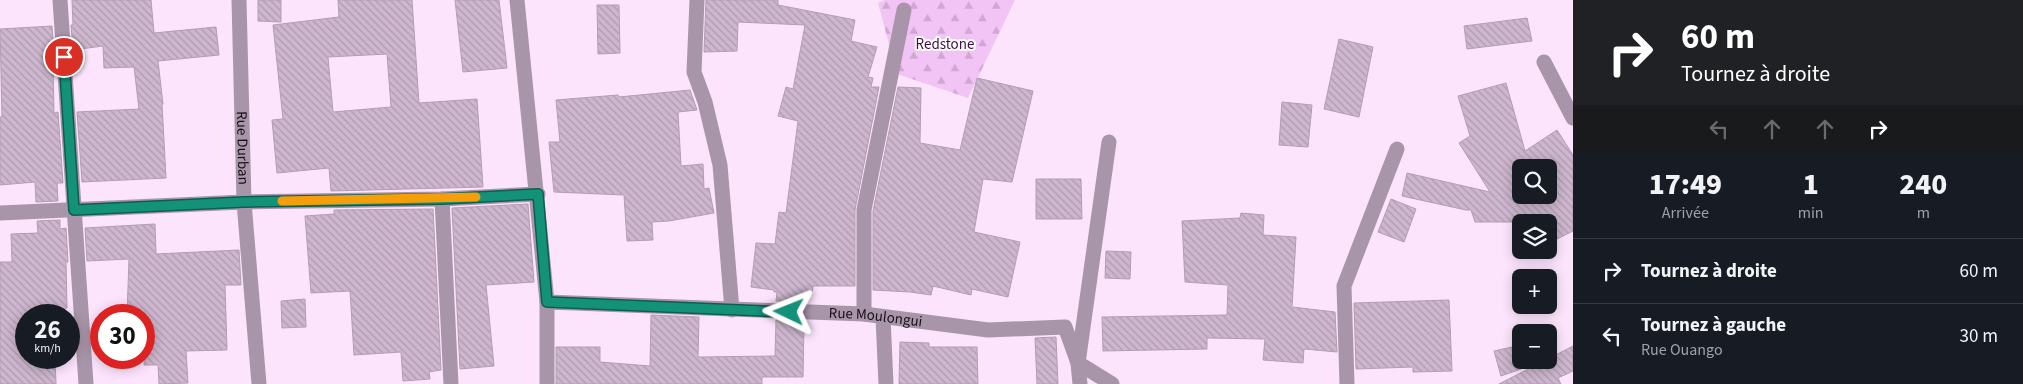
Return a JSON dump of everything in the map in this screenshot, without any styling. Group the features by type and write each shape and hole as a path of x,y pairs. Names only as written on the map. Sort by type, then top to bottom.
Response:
{"street":[{"path":"60,0 86,384"},
{"name":"Rue Durban","path":"238,0 244,202 259,384"},
{"path":"517,0 538,194 547,302 547,384"},
{"path":"697,0 694,72 705,102 720,165 732,310"},
{"path":"864,314 864,210 904,10"},
{"path":"1544,62 1573,118"},
{"path":"1080,384 1078,363 1109,142"},
{"path":"1347,384 1344,286 1397,149"},
{"path":"0,214 244,202 442,199 538,194"},
{"path":"442,199 451,384"},
{"name":"Rue Moulongui","path":"547,302 864,314 988,330 1065,327 1078,363"},
{"path":"883,317 886,384"},
{"path":"1078,363 1112,384"}],"green space":[{"name":"Redstone","path":"885,0 1015,0 968,98 897,74 878,3"}],"building":[{"path":"72,0 151,0 154,33 216,27 219,55 158,61 163,104 166,178 82,182 77,112 139,109 134,67 104,68 103,46 73,50"},
{"path":"258,0 281,0 281,22 258,21"},
{"path":"338,0 412,0 419,103 477,99 483,187 331,191 329,168 277,173 272,120 283,119 273,25 339,17","holes":["387,54 391,107 333,112 328,57"]},
{"path":"455,0 499,0 507,68 463,72"},
{"path":"706,0 778,0 778,5 855,20 851,41 877,47 868,77 873,78 871,87 879,87 855,210 855,286 813,286 812,295 805,294 805,302 776,301 777,292 774,292 774,290 751,287 756,243 775,244 779,212 786,213 798,121 778,116 786,87 793,89 805,25 738,22 737,51 704,52"},
{"path":"597,5 619,5 620,53 598,54"},
{"path":"1527,18 1532,41 1467,49 1464,26"},
{"path":"52,26 55,65 53,65 54,113 58,112 63,183 57,183 58,201 36,202 35,182 0,185 0,117 2,117 0,29"},
{"path":"1339,39 1373,47 1359,117 1324,109"},
{"path":"977,78 1033,91 1012,182 983,179 974,232 1020,242 1008,297 972,289 971,295 933,286 931,295 873,290 873,211 898,87 921,88 920,143 960,150"},
{"path":"1506,83 1525,151 1557,130 1573,155 1573,231 1557,239 1557,214 1512,214 1512,222 1475,222 1471,210 1402,196 1407,173 1490,192 1459,143 1470,136 1458,96"},
{"path":"690,90 697,110 678,112 681,166 703,164 704,189 709,188 714,213 652,222 653,240 627,241 624,195 554,192 549,142 560,142 556,100 618,95 619,97"},
{"path":"1282,102 1312,105 1308,147 1279,145"},
{"path":"1036,179 1081,179 1082,219 1036,219"},
{"path":"1391,199 1416,209 1404,242 1378,232"},
{"path":"528,204 534,282 486,285 494,366 460,369 452,208"},
{"path":"433,209 441,370 429,372 430,379 403,381 401,352 354,355 350,291 311,293 305,216 334,214 334,210"},
{"path":"1241,213 1264,215 1263,235 1296,237 1292,307 1335,312 1337,352 1304,349 1303,363 1263,360 1265,339 1207,338 1207,349 1103,351 1102,317 1227,315 1228,285 1185,282 1182,221 1240,218"},
{"path":"60,220 60,229 66,228 68,262 66,262 67,304 15,304 15,369 55,369 56,384 0,384 0,262 12,262 11,234 38,233 37,221"},
{"path":"155,224 156,254 239,250 241,285 225,285 227,350 186,351 188,383 159,384 158,365 155,365 155,304 127,304 129,259 87,261 85,228"},
{"path":"1106,251 1131,252 1130,279 1105,278"},
{"path":"305,299 306,327 282,328 281,301"},
{"path":"1449,300 1452,371 1413,372 1413,367 1356,369 1354,303"},
{"path":"651,315 699,317 698,357 775,356 776,320 804,321 803,377 762,377 762,384 556,384 556,347 600,347 600,362 650,366"},
{"path":"1056,337 1058,384 1037,384 1035,338"},
{"path":"900,342 929,343 929,347 977,347 978,384 899,384"},
{"path":"1573,346 1573,371 1558,378 1561,384 1499,384 1528,369 1557,369 1557,354"},
{"path":"1512,347 1512,369 1521,369 1501,376 1494,351"}],"slow traffic":[{"path":"282,201 476,197"}],"route":[{"path":"64,57 74,210 244,202 442,199 538,194 547,302 789,312"}]}
